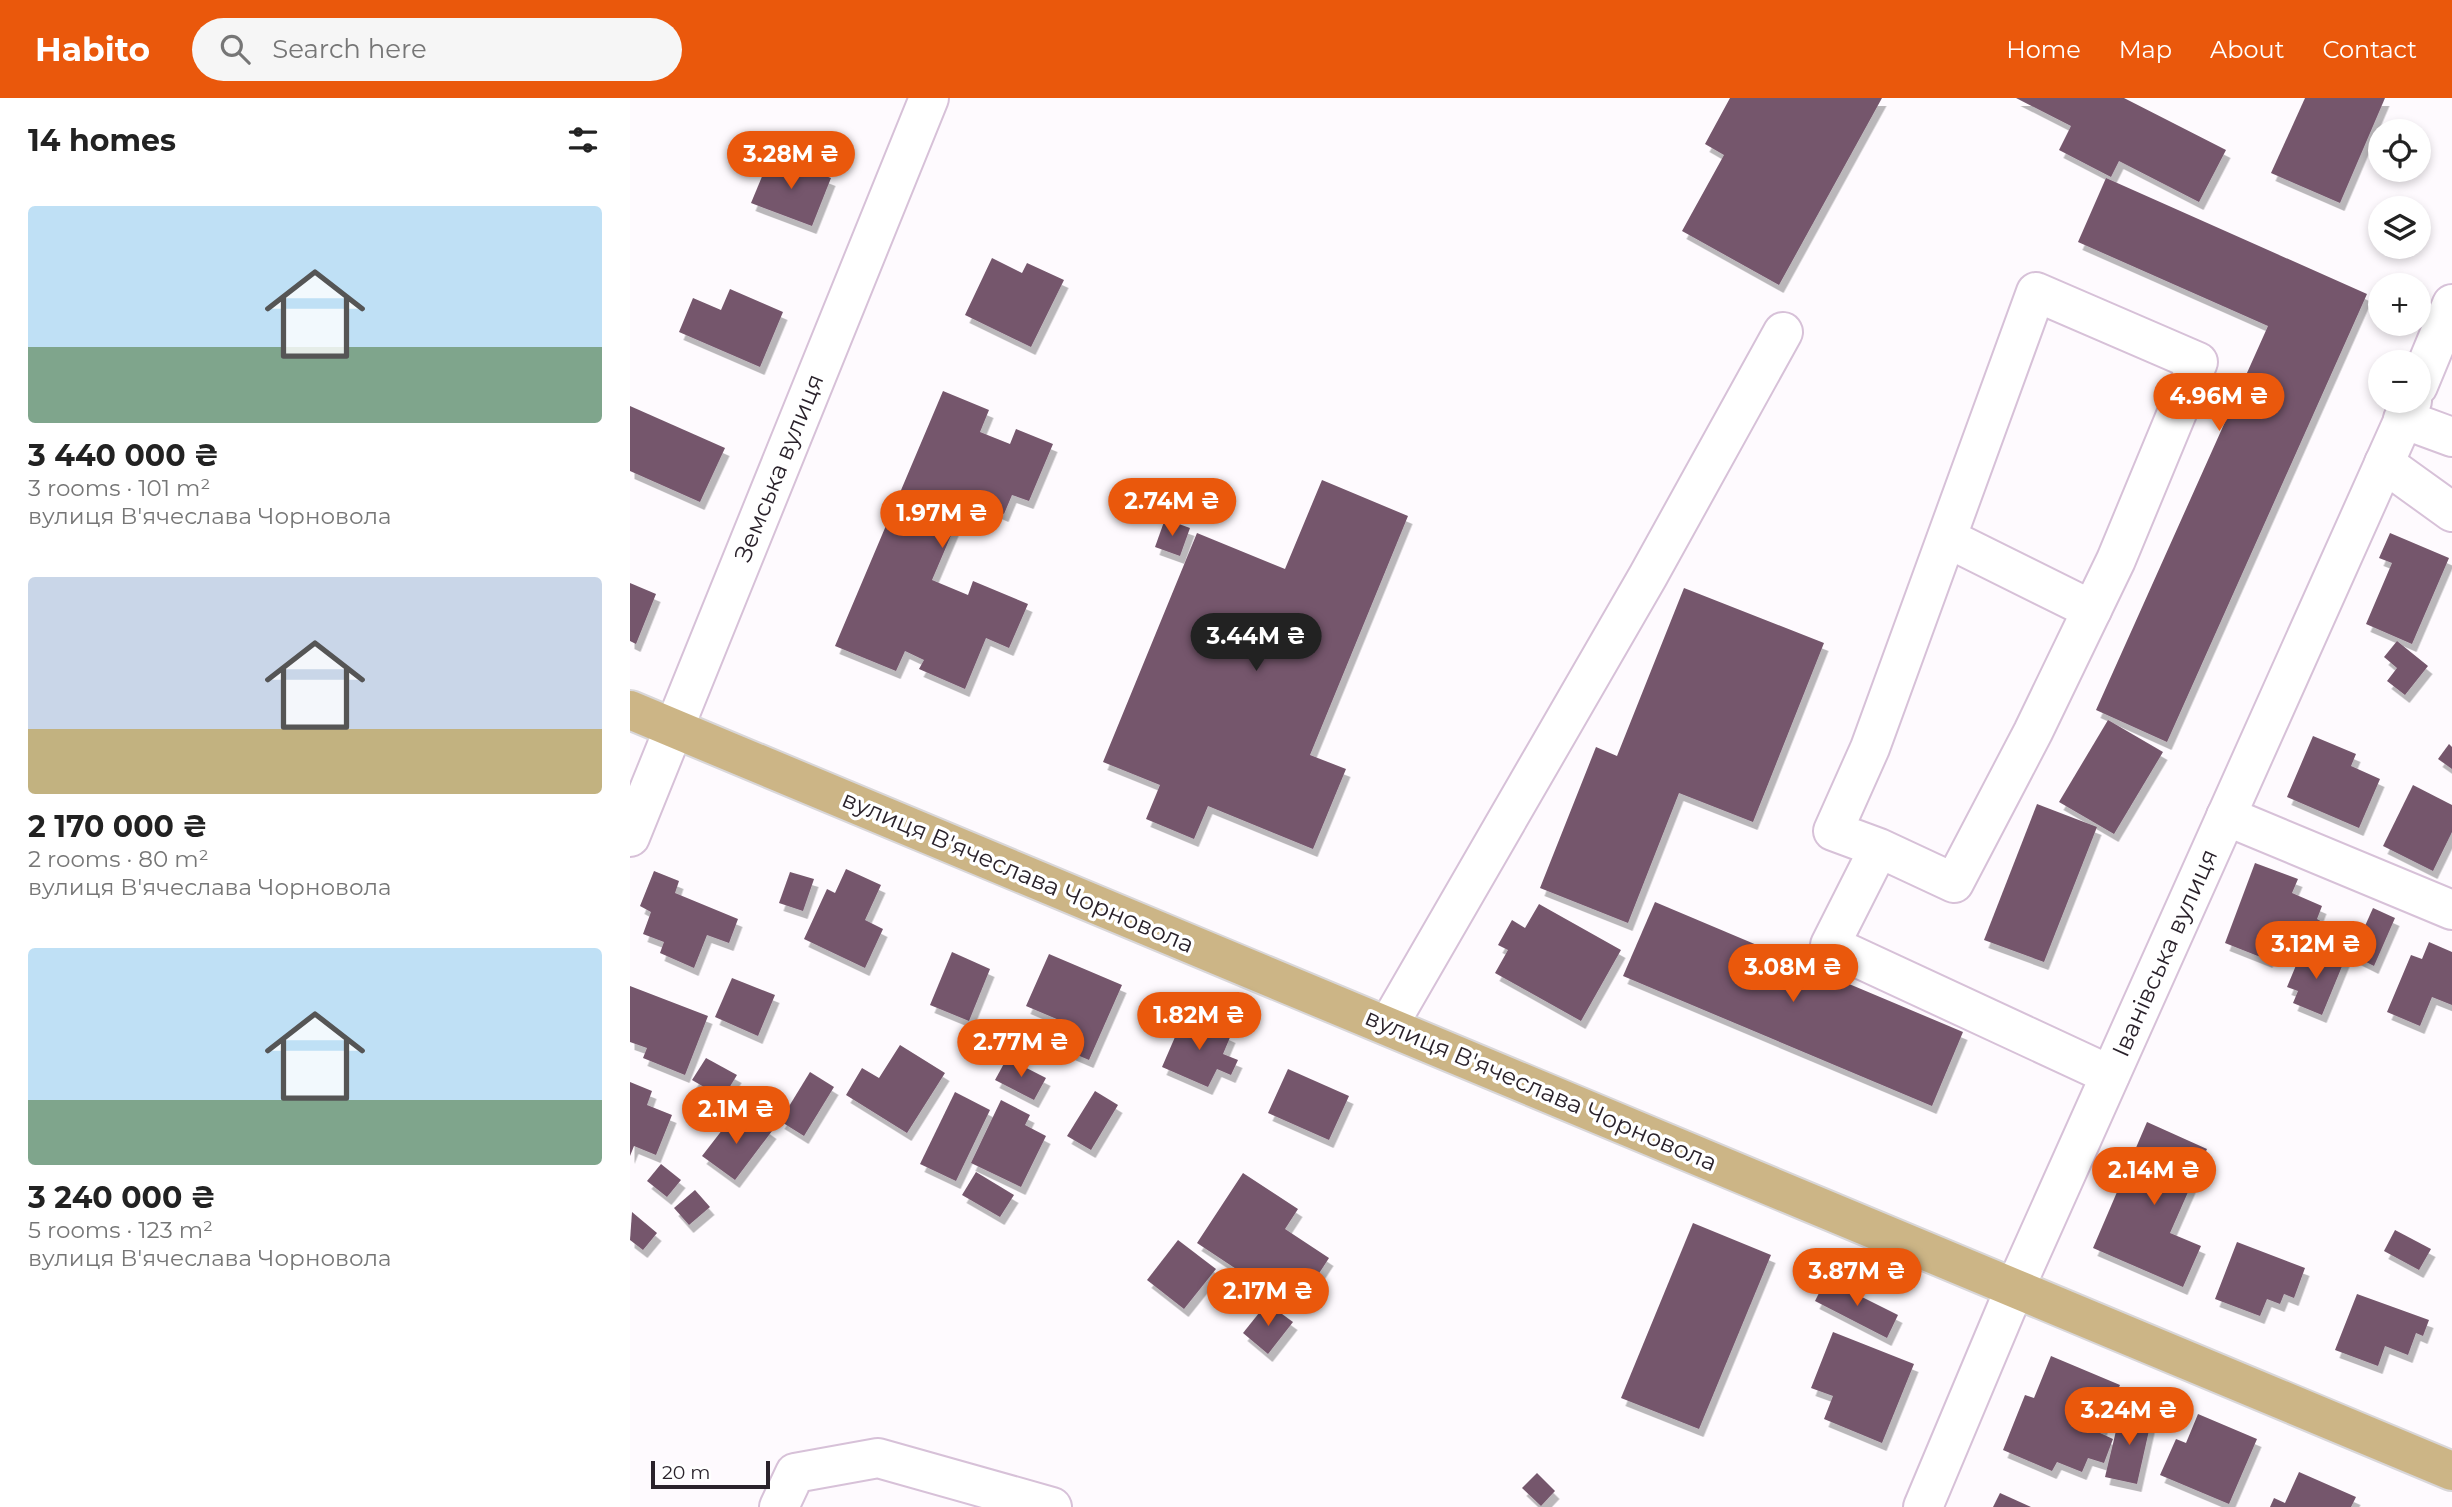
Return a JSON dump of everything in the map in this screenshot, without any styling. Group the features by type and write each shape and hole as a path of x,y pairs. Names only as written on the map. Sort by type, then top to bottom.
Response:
{"main road":[{"name":"вулиця В'ячеслава Чорновола","path":"630,710 2452,1471"}],"street":[{"name":"Земська вулиця","path":"630,837 929,98"},
{"path":"2036,292 2198,362 2116,560 2092,610 2033,732 1954,883 1879,848 1833,831 1870,748 2036,292"},
{"name":"Іванівська вулиця","path":"2431,354 2452,304"},
{"path":"1388,1026 1648,576 1783,332"},
{"name":"Іванівська вулиця","path":"1923,1507 2015,1288 2406,413"},
{"path":"2424,413 2452,437"},
{"path":"2384,463 2452,512"},
{"path":"1947,538 2092,610"},
{"path":"2226,816 2452,910"},
{"path":"1879,848 1830,945 2110,1075"},
{"path":"779,1507 795,1473 878,1458 1052,1507"}],"building":[{"path":"1730,98 1882,98 1779,285 1682,231 1724,155 1705,144"},
{"path":"2016,98 2124,98 2226,150 2199,202 2119,161 2111,177 2059,150 2071,126"},
{"path":"2305,98 2385,98 2376,119 2368,119 2368,138 2340,203 2271,173"},
{"path":"771,155 831,178 812,226 751,203"},
{"path":"2106,178 2367,294 2167,742 2096,710 2268,326 2078,242"},
{"path":"992,258 1022,273 1027,263 1064,280 1031,347 965,315"},
{"path":"730,289 783,312 760,367 679,332 693,298 721,310"},
{"path":"943,391 989,410 980,432 1010,444 1016,429 1053,444 1029,501 1012,495 1004,514 967,498 932,580 968,595 973,581 1028,604 1009,648 986,638 965,689 919,669 924,660 905,651 896,671 835,646"},
{"path":"630,406 725,448 700,502 630,471"},
{"path":"1322,480 1408,516 1310,755 1346,769 1313,849 1208,806 1194,839 1146,819 1160,785 1103,762 1197,533 1285,569"},
{"path":"1165,519 1190,528 1180,556 1155,547"},
{"path":"2390,533 2449,558 2412,644 2366,624 2392,563 2379,558"},
{"path":"630,583 656,594 636,644 630,641"},
{"path":"1684,588 1824,643 1753,822 1679,793 1628,923 1540,888 1596,747 1617,756"},
{"path":"2397,641 2428,666 2405,695 2387,681 2397,668 2384,657"},
{"path":"2108,720 2163,752 2114,834 2059,802"},
{"path":"2313,736 2356,754 2351,766 2380,779 2359,828 2287,797"},
{"path":"2449,744 2452,747 2452,769 2438,759"},
{"path":"2413,785 2452,805 2452,832 2433,871 2383,846"},
{"path":"2037,804 2097,827 2044,962 1984,940"},
{"path":"2255,863 2298,879 2292,893 2322,906 2317,919 2326,924 2318,941 2306,939 2298,958 2272,948 2268,960 2225,943"},
{"path":"846,869 881,885 865,920 883,929 865,968 804,939 827,889 835,893"},
{"path":"654,871 679,881 675,893 738,919 729,943 707,935 694,968 660,953 664,942 643,934 651,912 640,906"},
{"path":"790,872 814,879 803,911 779,903"},
{"path":"1655,902 1963,1032 1932,1106 1623,976"},
{"path":"1539,904 1621,950 1581,1021 1495,973 1508,950 1498,945 1512,920 1525,928"},
{"path":"2373,908 2395,918 2374,966 2352,955"},
{"path":"2429,942 2452,952 2452,1005 2432,997 2420,1026 2387,1012 2411,955 2422,959"},
{"path":"2320,949 2345,959 2322,1015 2293,1003 2298,991 2287,987 2297,963 2311,968"},
{"path":"952,952 990,969 969,1021 930,1005"},
{"path":"1049,954 1122,985 1089,1060 1049,1043 1059,1020 1026,1006"},
{"path":"732,978 775,995 758,1036 715,1017"},
{"path":"630,986 708,1016 685,1075 643,1058 647,1048 630,1042"},
{"path":"1185,1014 1231,1035 1223,1054 1238,1060 1231,1075 1217,1069 1208,1087 1162,1067"},
{"path":"900,1045 945,1073 907,1133 846,1095 862,1068 879,1078"},
{"path":"706,1058 737,1075 723,1098 692,1080"},
{"path":"1007,1058 1046,1078 1034,1100 995,1080"},
{"path":"1288,1069 1349,1096 1329,1140 1268,1113"},
{"path":"810,1072 834,1087 804,1136 780,1121"},
{"path":"630,1082 652,1091 647,1105 672,1115 656,1155 634,1146 630,1156"},
{"path":"1095,1091 1118,1105 1091,1150 1067,1136"},
{"path":"955,1092 990,1110 956,1181 920,1164"},
{"path":"1001,1100 1030,1115 1025,1125 1046,1136 1021,1187 971,1163"},
{"path":"733,1116 750,1129 757,1120 772,1131 735,1180 702,1156"},
{"path":"2147,1122 2207,1149 2170,1233 2201,1246 2183,1287 2093,1248"},
{"path":"661,1164 681,1180 667,1197 647,1181"},
{"path":"976,1172 1014,1195 1000,1217 962,1195"},
{"path":"1243,1173 1298,1209 1285,1229 1329,1258 1305,1295 1298,1290 1289,1304 1197,1243"},
{"path":"695,1190 710,1207 689,1225 674,1208"},
{"path":"632,1212 657,1233 643,1250 630,1240"},
{"path":"1693,1223 1771,1255 1699,1429 1621,1398"},
{"path":"2395,1230 2431,1249 2419,1270 2384,1251"},
{"path":"1178,1240 1216,1269 1184,1309 1147,1280"},
{"path":"2237,1242 2305,1268 2294,1298 2284,1294 2280,1304 2267,1299 2260,1316 2215,1299"},
{"path":"1826,1279 1898,1315 1887,1338 1815,1301"},
{"path":"2357,1294 2429,1320 2423,1336 2416,1333 2408,1355 2385,1346 2378,1366 2335,1350"},
{"path":"1267,1303 1293,1322 1268,1354 1243,1333"},
{"path":"1833,1332 1914,1364 1882,1443 1824,1419 1833,1396 1811,1388"},
{"path":"2051,1356 2120,1385 2100,1433 2113,1439 2104,1463 2088,1458 2082,1472 2057,1462 2052,1471 2003,1450 2025,1395 2034,1398"},
{"path":"2121,1410 2152,1417 2137,1484 2105,1477"},
{"path":"2198,1414 2257,1439 2229,1504 2160,1475 2176,1439 2186,1443"},
{"path":"2299,1472 2356,1497 2351,1507 2270,1507 2274,1498 2285,1503"},
{"path":"1537,1473 1555,1491 1541,1506 1522,1488"},
{"path":"2000,1493 2031,1507 1993,1507"}]}
